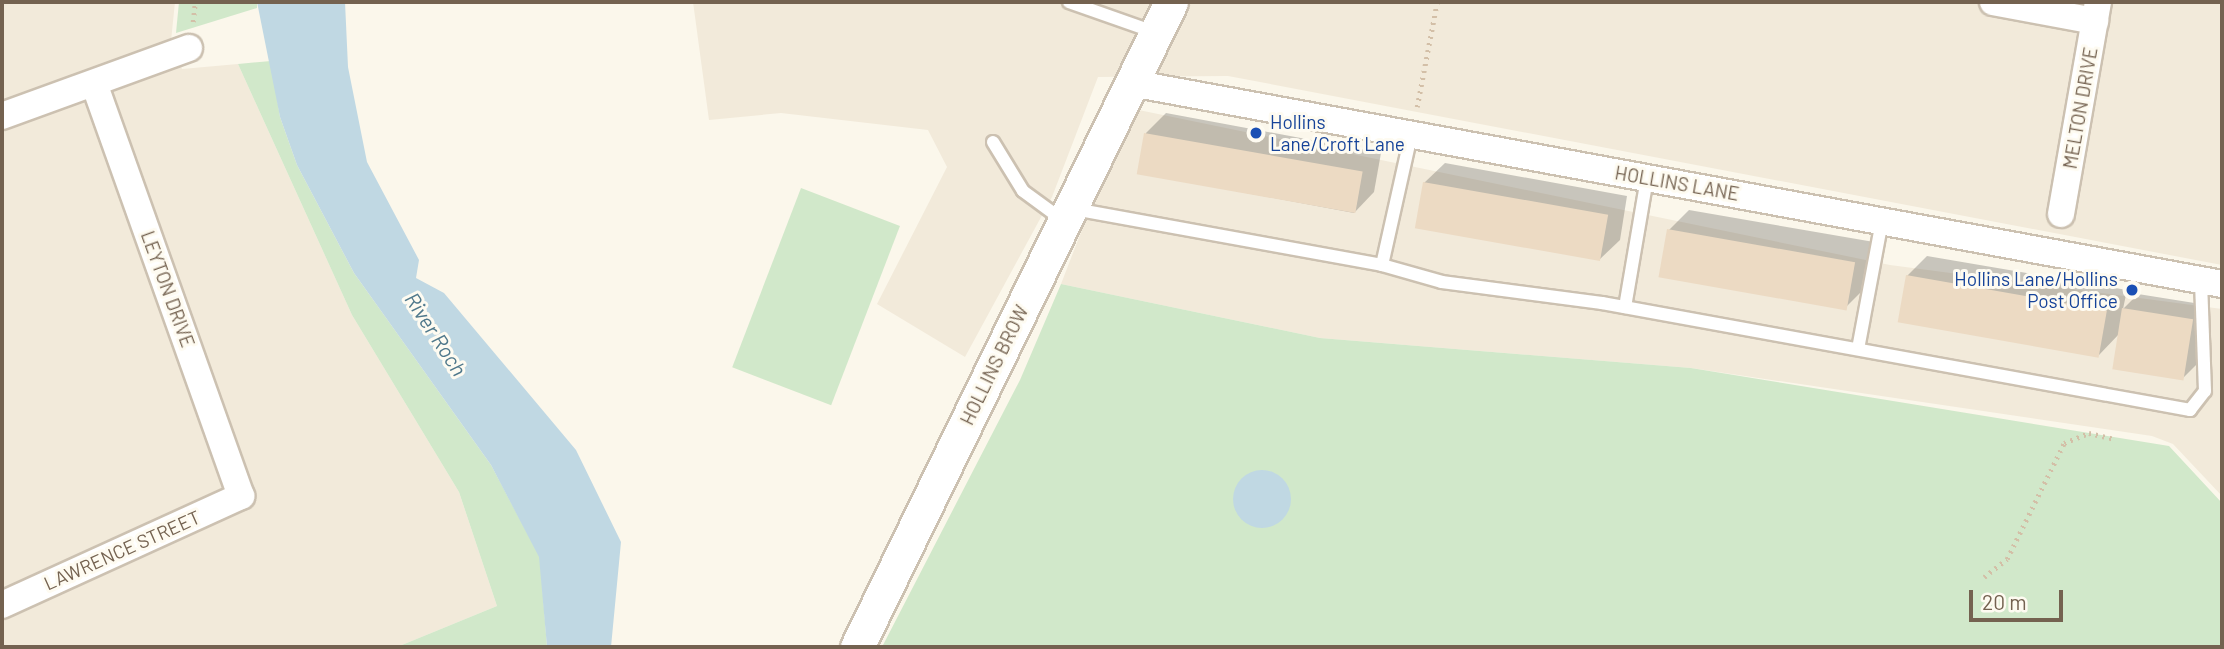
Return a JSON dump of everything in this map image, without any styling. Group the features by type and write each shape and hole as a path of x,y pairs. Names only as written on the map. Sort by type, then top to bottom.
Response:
{"street":[{"name":"HOLLINS BROW","path":"857,647 1171,2"},
{"path":"2002,3 2097,11"},
{"name":"MELTON DRIVE","path":"2061,214 2097,11"},
{"path":"2,116 189,48"},
{"name":"LEYTON DRIVE","path":"94,83 241,496"},
{"name":"HOLLINS LANE","path":"1131,83 2212,282"},
{"name":"LAWRENCE STREET","path":"2,605 241,496"}],"lane":[{"path":"1069,2 1156,33"},
{"path":"1382,265 1411,135"},
{"path":"993,142 1023,191 1067,215 1382,265 1442,282 1625,307 2190,410 2205,391 2212,282"},
{"path":"1625,307 1647,178"},
{"path":"1858,349 1882,221"}],"path":[{"path":"1411,135 1437,2"},
{"path":"1984,577 2007,559 2064,443 2090,433 2115,439"}],"shaded area":[{"path":"2,2 175,2 171,41 182,69 238,64 352,315 459,492 497,606 397,647 2,647"},
{"path":"693,2 2222,2 2222,265 1228,76 1098,77 1052,197 965,357 877,304 947,167 928,130 781,113 709,120"},
{"path":"1129,108 1890,265 2222,309 2222,496 2173,444 2152,436 1691,368 1320,338 1061,284"}],"green space":[{"path":"179,2 257,2 257,8 176,33"},
{"path":"271,61 280,117 297,165 354,273 491,465 540,557 547,647 397,647 497,606 459,492 352,315 238,64"},
{"path":"801,188 900,226 831,405 732,367"},
{"path":"1061,284 1320,338 1691,368 2169,446 2222,503 2222,647 882,647 1020,380"}],"water":[{"name":"River Roch","path":"257,2 345,2 348,67 367,162 419,260 416,278 444,293 576,450 621,542 611,647 547,647 539,557 491,465 354,273 297,165 280,117"},
{"path":"1262,470 1273,472 1286,483 1291,499 1289,510 1278,523 1262,528 1251,526 1238,515 1233,499 1235,488 1246,475"}],"building":[{"path":"1144,133 1363,172 1355,213 1137,174"},
{"path":"1423,182 1608,215 1600,261 1415,228"},
{"path":"1667,229 1855,262 1847,310 1658,277"},
{"path":"1906,275 2107,310 2099,358 1898,322"},
{"path":"2122,308 2193,319 2183,380 2112,369"}],"place":[{"name":"Hollins Lane/Croft Lane","path":"1256,133"},
{"name":"Hollins Lane/Hollins Post Office","path":"2132,290"}]}
